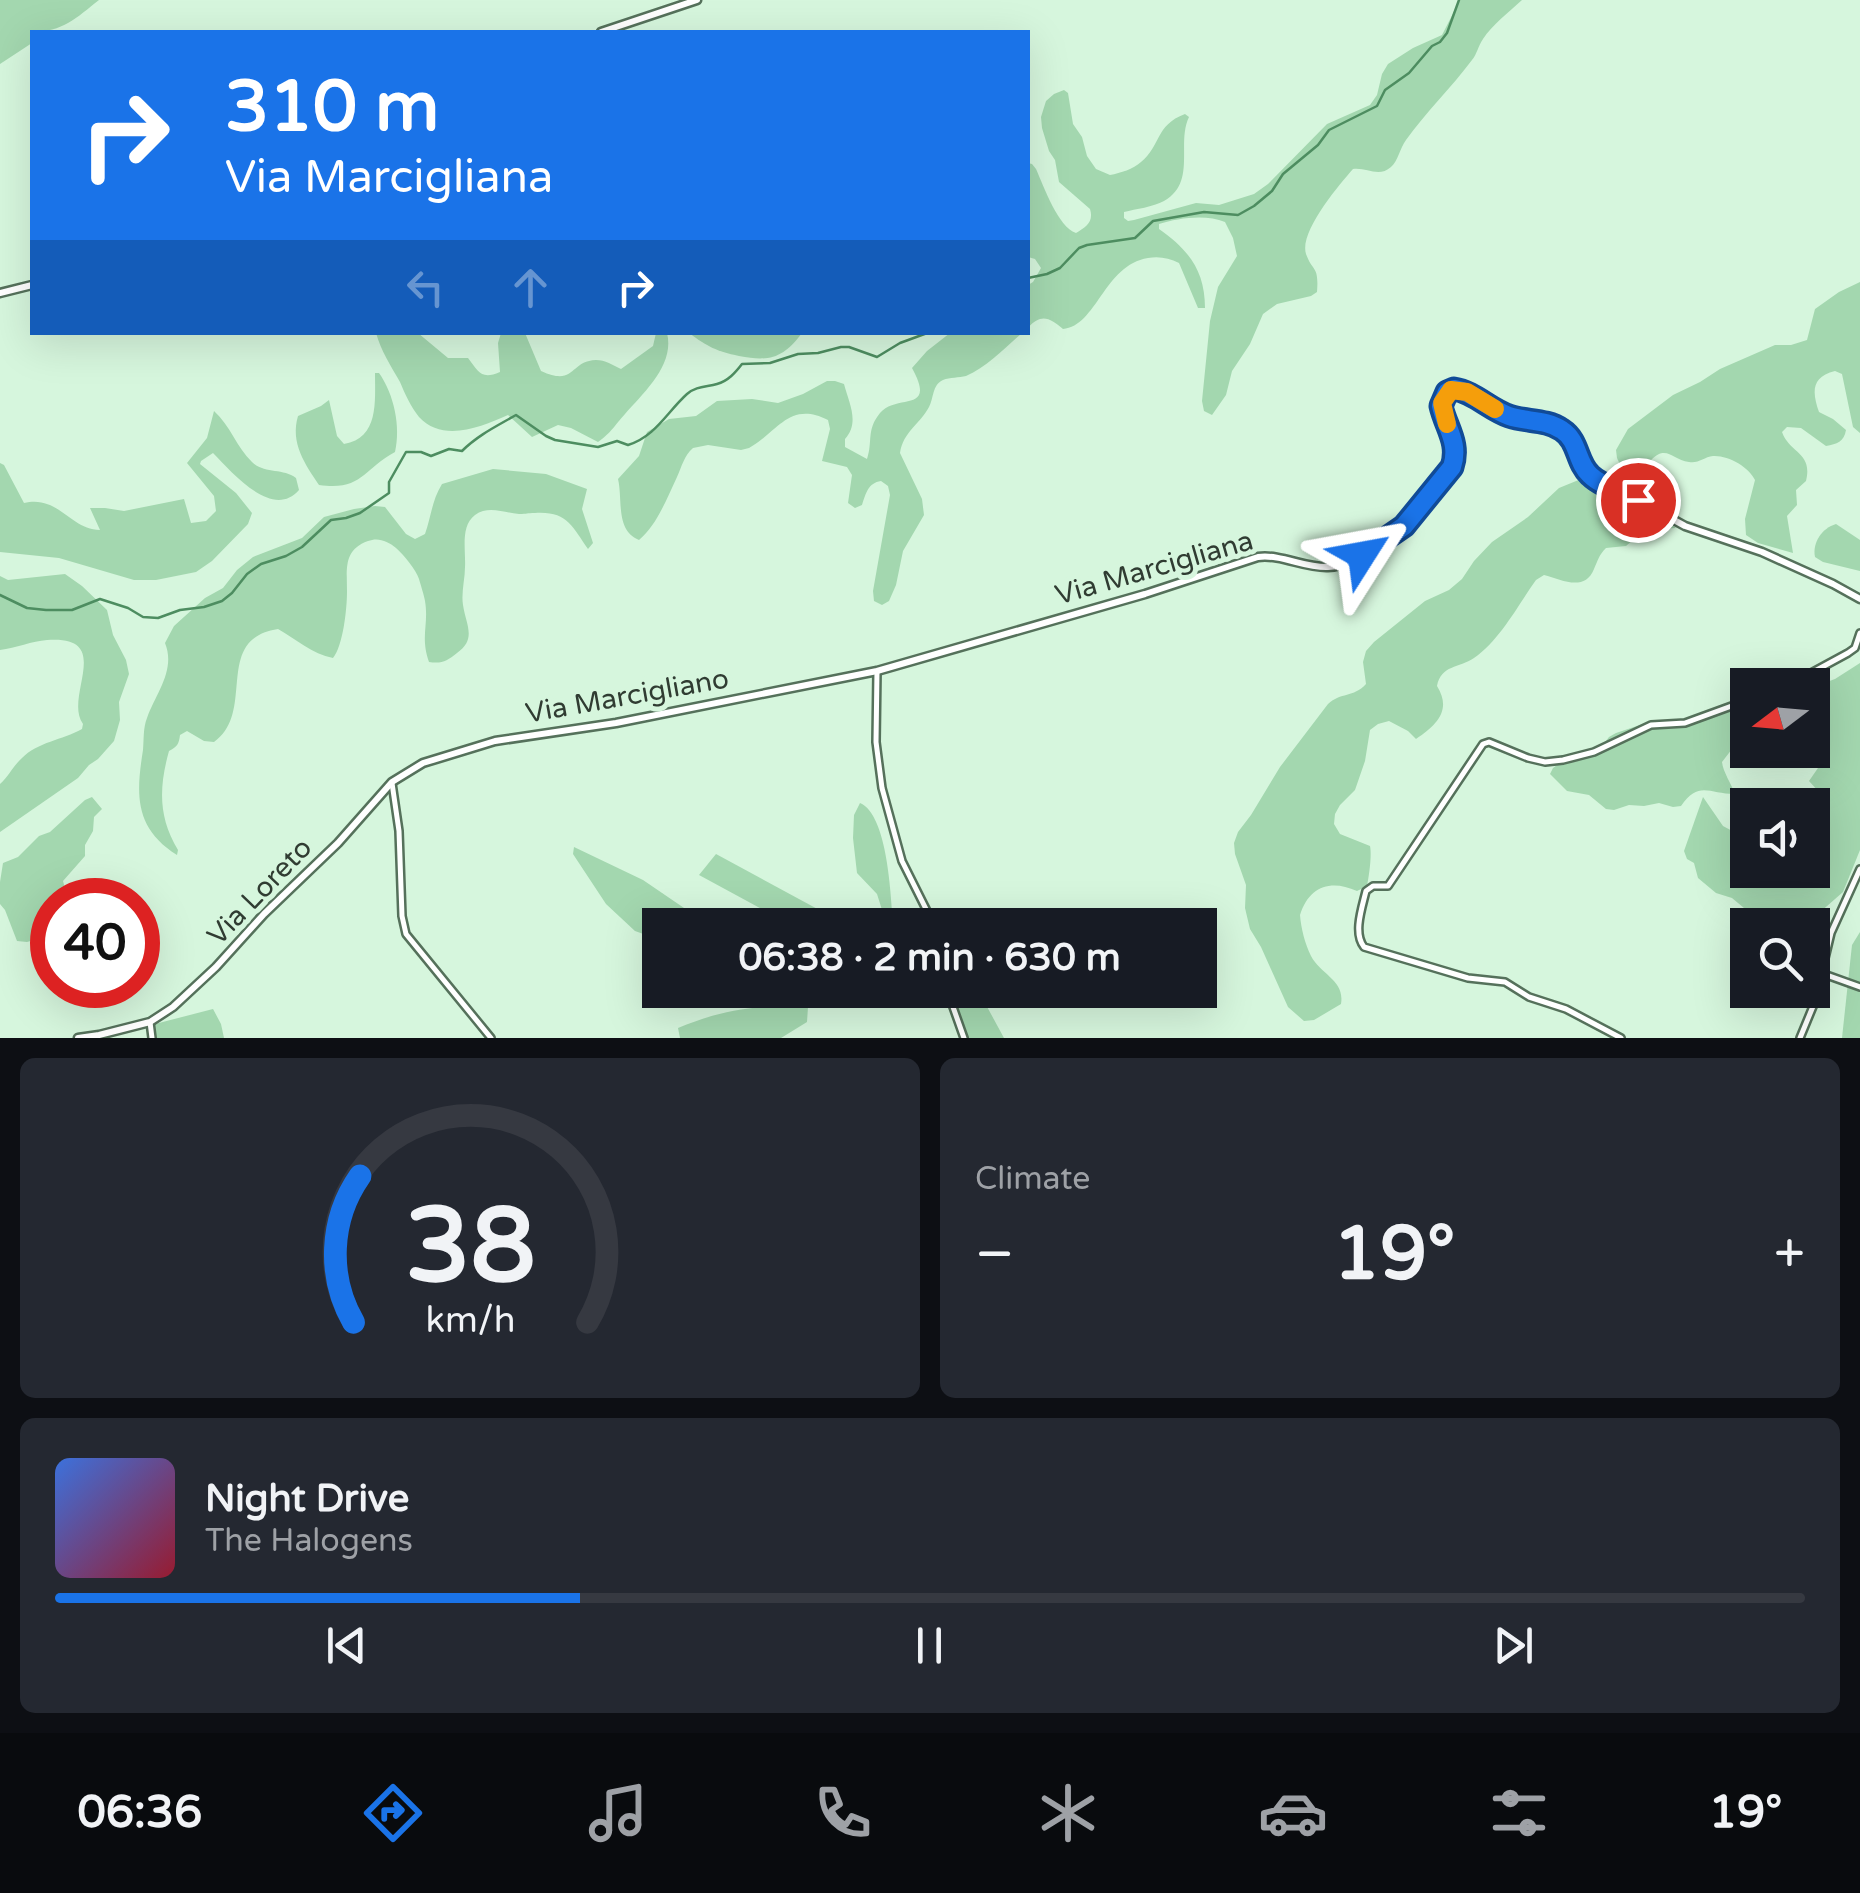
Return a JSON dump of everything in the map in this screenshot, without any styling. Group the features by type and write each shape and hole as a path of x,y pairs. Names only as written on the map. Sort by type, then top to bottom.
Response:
{"street":[{"path":"607,30 697,0"},
{"path":"0,293 30,286"},
{"name":"Via Marcigliana","path":"876,671 1145,594 1246,560 1269,556 1326,567 1358,556 1404,526 1451,469 1456,448 1441,406 1447,392 1456,389 1510,416 1562,430 1575,444 1586,472 1650,508 1692,528 1762,552 1860,599"},
{"path":"1820,668 1855,648 1860,633"},
{"path":"876,671 876,742 882,788 902,861 926,908"},
{"name":"Via Marcigliano","path":"392,782 431,760 494,741 616,723 876,671"},
{"path":"1621,1038 1566,1010 1529,997 1505,982 1468,978 1364,947 1359,934 1366,891 1373,886 1388,886 1483,744 1489,742 1545,762 1563,760 1594,752 1651,725 1685,723 1730,707"},
{"path":"392,782 400,831 406,934 491,1038"},
{"name":"Via Loreto","path":"78,1038 150,1022 183,998 342,838 392,782"},
{"path":"1830,940 1860,869"},
{"path":"1830,975 1860,987"},
{"path":"953,1008 964,1038"},
{"path":"1800,1038 1813,1008"},
{"path":"150,1022 152,1038"}],"green space":[{"path":"0,0 99,0 61,27 30,30 30,44 0,64"},
{"path":"1460,0 1522,0 1487,34 1472,60 1406,140 1391,167 1377,172 1353,169 1330,197 1305,245 1316,273 1317,292 1277,304 1263,314 1232,371 1226,395 1212,415 1204,411 1202,401 1210,321 1218,287 1237,256 1225,222 1192,218 1159,224 1159,229 1179,245 1198,272 1205,308 1198,308 1179,263 1152,257 1121,272 1075,325 1063,329 1041,319 1030,326 1030,284 1041,268 1030,258 1030,164 1069,229 1076,233 1091,217 1090,209 1059,182 1042,128 1046,101 1054,94 1064,90 1068,93 1073,124 1082,137 1087,156 1096,169 1110,175 1138,164 1168,124 1185,114 1189,117 1180,184 1164,201 1124,212 1128,221 1196,203 1219,205 1254,194 1327,124 1370,105 1388,64 1442,35"},
{"path":"1860,282 1860,433 1853,427 1842,374 1835,371 1818,381 1815,398 1819,412 1846,430 1842,440 1826,446 1801,428 1787,427 1782,432 1804,459 1807,471 1806,481 1796,490 1797,505 1787,516 1793,553 1758,543 1746,535 1745,519 1755,480 1743,466 1731,460 1713,456 1692,462 1661,453 1651,460 1663,481 1660,495 1646,495 1628,482 1616,450 1628,429 1673,395 1720,369 1775,345 1807,340 1815,309"},
{"path":"377,335 420,335 448,358 468,358 481,373 489,375 500,372 500,335 526,335 541,371 561,376 587,361 606,362 621,369 653,346 656,335 667,335 668,345 662,367 649,387 598,442 558,425 532,437 508,415 462,430 429,425 411,405"},
{"path":"692,335 800,335 782,353 759,358 707,345"},
{"path":"947,335 1020,335 974,372 939,382 929,407 905,439 900,453 922,499 924,515 903,551 889,601 882,605 874,601 873,591 890,495 888,486 877,482 868,489 862,505 855,508 848,503 852,475 847,467 822,461 830,429 828,420 815,415 793,416 749,448 693,448 651,527 639,540 626,529 618,479 639,456 647,432 669,419 696,416 717,401 752,399 778,403 835,381 844,384 852,413 845,447 867,459 871,431 880,413 912,400 920,392 912,368"},
{"path":"375,373 384,381 395,411 395,452 353,482 319,485 297,444 298,416 329,400 337,436 344,444 355,440 364,434 373,417"},
{"path":"214,411 252,462 291,475 299,490 288,498 265,497 241,481 213,453 201,461 252,513 248,524 196,572 134,580 59,558 0,552 0,463 24,503 46,504 89,528 100,530 90,508 124,511 184,499 191,523 206,521 216,511 214,496 187,463 207,438"},
{"path":"493,469 546,474 587,489 582,509 593,543 588,549 568,522 555,515 491,510 475,515 467,526 465,539 463,600 467,642 447,660 437,663 429,662 426,653 425,601 413,567 386,542 372,540 360,545 348,561 344,627 333,658 311,650 278,629 258,635 246,647 240,661 233,713 226,729 214,742 187,731 169,751 162,802 177,855 163,845 141,809 139,781 145,726 167,672 165,643 174,626 205,598 223,588 253,557 302,538 324,517 354,509 385,507 406,534 415,539 425,534 442,484"},
{"path":"1581,479 1676,528 1651,529 1626,546 1606,548 1585,580 1572,582 1544,575 1536,580 1492,642 1474,658 1442,674 1437,686 1442,710 1430,728 1416,739 1389,721 1370,730 1355,790 1340,805 1334,824 1340,834 1370,846 1367,886 1357,891 1330,886 1315,891 1300,915 1309,951 1315,963 1336,983 1341,1004 1314,1020 1304,1021 1288,1007 1250,929 1245,908 1246,885 1235,854 1238,832 1280,767 1328,704 1366,684 1363,662 1374,642 1425,601 1449,590 1492,542 1528,517 1559,488"},
{"path":"1836,524 1860,540 1860,571 1815,557 1819,537"},
{"path":"65,574 107,610 113,635 126,660 129,674 119,702 120,720 114,741 78,778 0,832 0,784 28,753 82,729 79,699 83,657 79,647 68,641 41,641 0,650 0,576 8,580"},
{"path":"1860,663 1860,850 1843,892 1825,908 1744,908 1698,878 1694,863 1684,851 1703,797 1730,830 1730,888 1830,888 1830,788 1815,788 1809,781 1818,768 1830,768 1830,681"},
{"path":"1730,710 1730,752 1722,762 1732,788 1730,793 1705,790 1693,793 1681,806 1659,803 1614,810 1606,809 1589,795 1567,791 1550,774 1560,763 1596,754 1616,733 1655,720 1686,725"},
{"path":"92,797 102,809 94,817 85,856 66,878 30,878 30,941 17,941 0,904 3,863 18,857"},
{"path":"860,803 877,823 892,908 881,908 877,894 857,873 854,815"},
{"path":"574,847 643,880 684,908 642,908 642,934 635,931 606,904 573,854"},
{"path":"716,854 816,908 760,908 699,875"},
{"path":"1860,932 1860,1038 1842,1038 1852,945"},
{"path":"808,1008 807,1022 781,1038 680,1038 678,1028 731,1011"},
{"path":"956,1008 988,1008 1004,1038 967,1038"},
{"path":"213,1009 224,1038 154,1038 155,1024"}],"waterway":[{"path":"1030,278 1060,268 1079,248 1135,238 1153,221 1204,212 1238,215 1254,206 1329,130 1377,106 1385,90 1409,73 1447,33 1459,0"},
{"path":"0,595 27,608 46,610 72,610 100,599 143,617 158,618 204,607 222,601 261,564 302,547 331,520 360,513 389,493 389,482 406,452 431,456 449,449 462,451 516,415 555,440 598,447 617,441 628,445 653,430 690,391 725,381 742,364 770,363 841,347 877,357 922,335"}],"slow traffic":[{"path":"1447,424 1442,403 1451,390 1467,392 1495,409"}],"route":[{"path":"1362,555 1404,526 1452,467 1455,445 1441,406 1447,392 1454,389 1510,416 1562,430 1570,436 1590,476 1638,500"}]}
